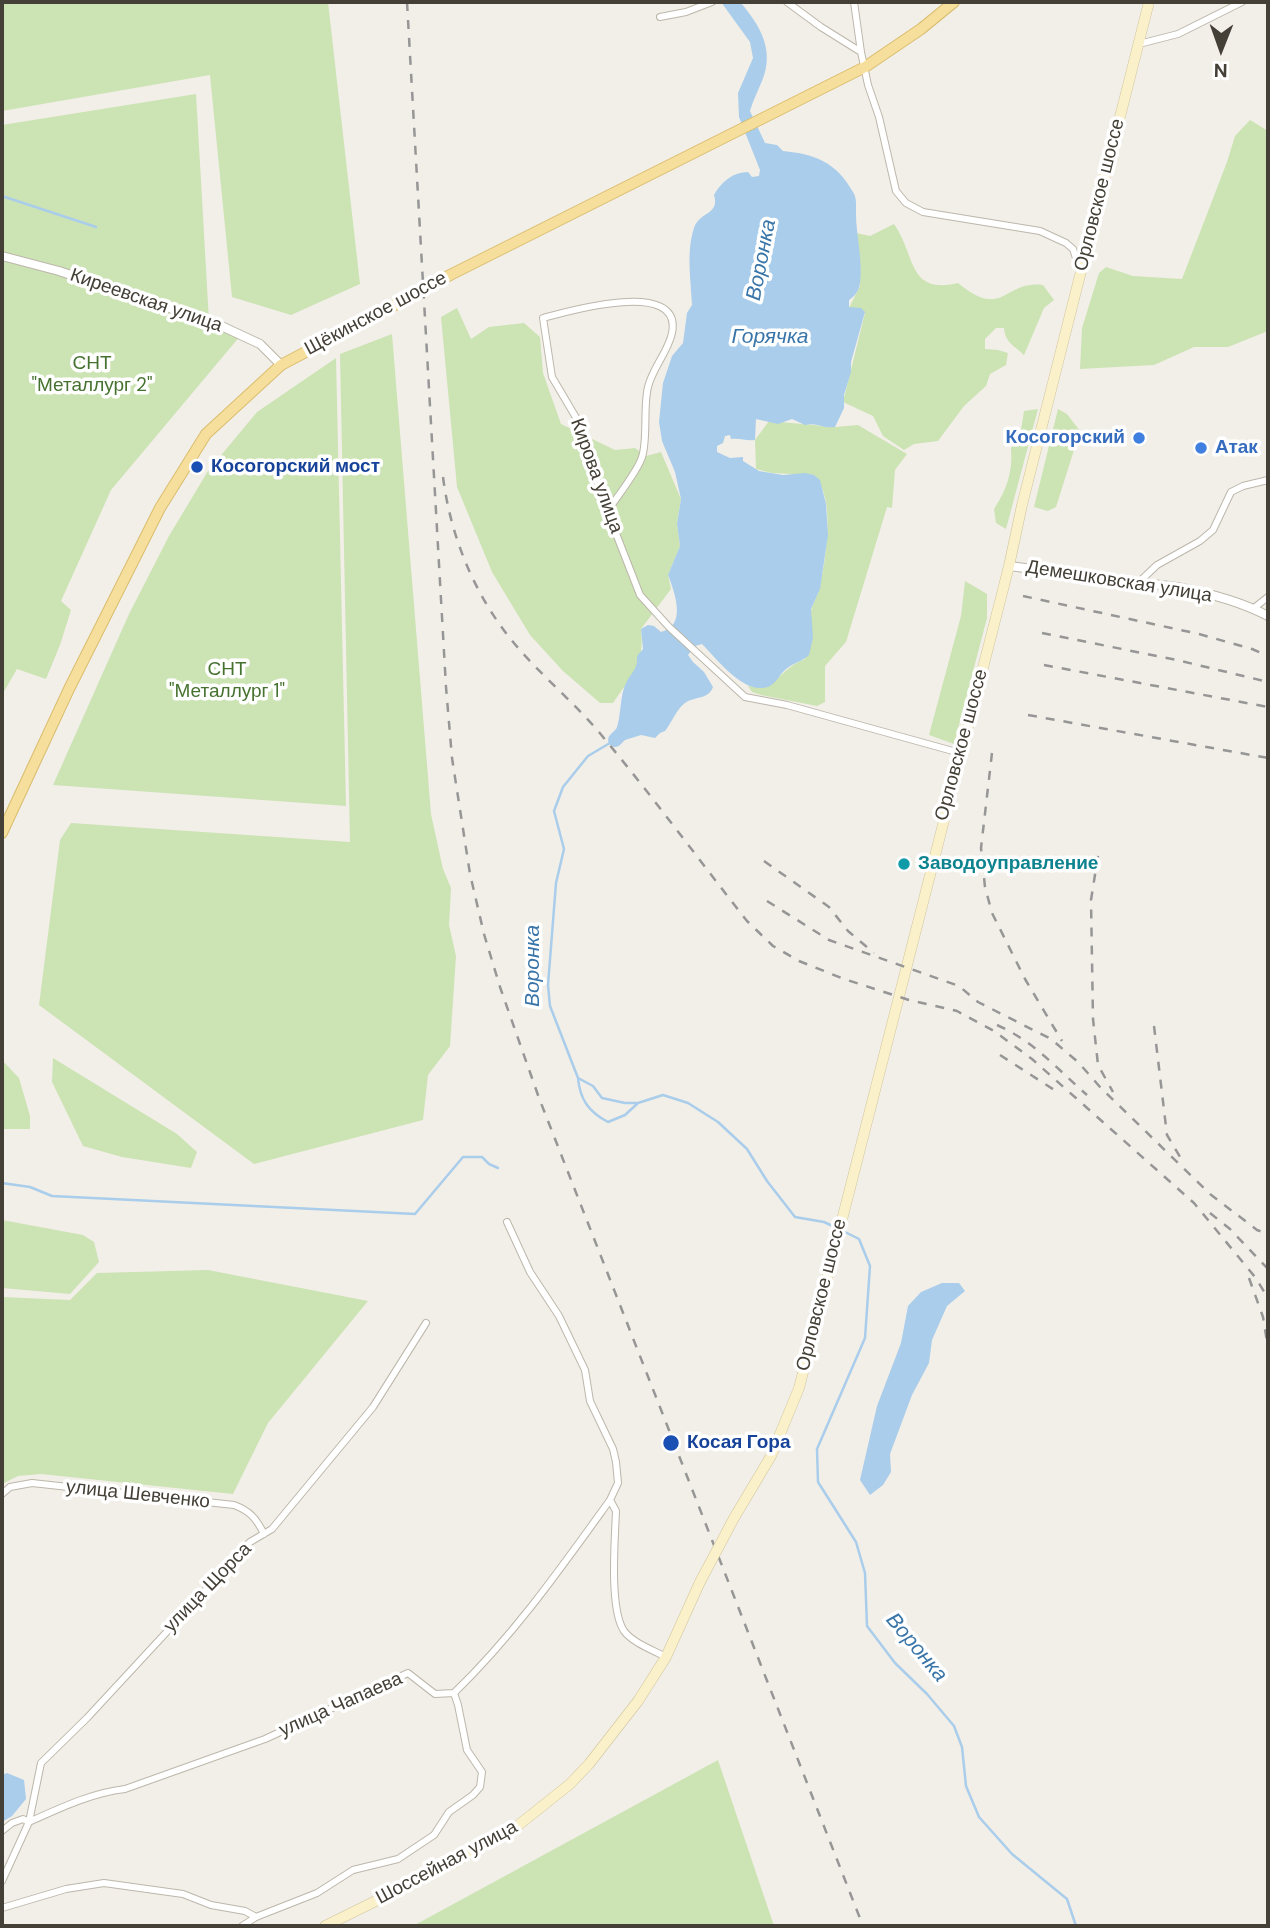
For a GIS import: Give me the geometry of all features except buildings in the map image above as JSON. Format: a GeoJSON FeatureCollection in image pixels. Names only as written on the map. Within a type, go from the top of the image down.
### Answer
{"type":"FeatureCollection","features":[{"type":"Feature","properties":{"kind":"main road","name":"Щёкинское шоссе"},"geometry":{"type":"LineString","coordinates":[[2,833],[95,637],[160,508],[183,469],[206,435],[281,365],[450,275],[865,67],[911,37],[954,2]]}},
{"type":"Feature","properties":{"kind":"main road","name":"Орловское шоссе"},"geometry":{"type":"LineString","coordinates":[[700,1582],[771,1457],[799,1388],[1009,566],[1080,270],[1149,2]]}},
{"type":"Feature","properties":{"kind":"main road","name":"Шоссейная улица"},"geometry":{"type":"LineString","coordinates":[[326,1926],[457,1861],[516,1827],[544,1806],[589,1764],[638,1701],[666,1657],[700,1582]]}},
{"type":"Feature","properties":{"kind":"street"},"geometry":{"type":"LineString","coordinates":[[660,17],[685,12],[712,2]]}},
{"type":"Feature","properties":{"kind":"street"},"geometry":{"type":"LineString","coordinates":[[787,2],[861,52]]}},
{"type":"Feature","properties":{"kind":"street"},"geometry":{"type":"LineString","coordinates":[[854,2],[868,85],[880,117],[896,191],[906,203],[923,212],[1040,231],[1073,249],[1080,270]]}},
{"type":"Feature","properties":{"kind":"street"},"geometry":{"type":"LineString","coordinates":[[1139,44],[1178,34],[1242,2]]}},
{"type":"Feature","properties":{"kind":"street","name":"Киреевская улица"},"geometry":{"type":"LineString","coordinates":[[2,256],[59,271],[217,324],[252,339],[281,365]]}},
{"type":"Feature","properties":{"kind":"street","name":"Кирова улица"},"geometry":{"type":"LineString","coordinates":[[607,512],[642,457],[647,390],[672,332],[672,319],[667,310],[626,300],[543,317],[552,377],[581,426],[607,512],[640,595],[669,627],[745,697],[787,705],[960,753]]}},
{"type":"Feature","properties":{"kind":"street"},"geometry":{"type":"LineString","coordinates":[[1138,583],[1157,565],[1200,541],[1213,530],[1231,492],[1243,485],[1268,480]]}},
{"type":"Feature","properties":{"kind":"street","name":"Демешковская улица"},"geometry":{"type":"LineString","coordinates":[[1009,566],[1203,592],[1254,608],[1268,616]]}},
{"type":"Feature","properties":{"kind":"street"},"geometry":{"type":"LineString","coordinates":[[1254,608],[1268,597]]}},
{"type":"Feature","properties":{"kind":"street"},"geometry":{"type":"LineString","coordinates":[[242,1926],[256,1917],[317,1893],[353,1870],[398,1859],[434,1835],[449,1812],[473,1796],[480,1787],[482,1772],[467,1750],[454,1693],[490,1658],[538,1601],[610,1500],[618,1483],[613,1449],[596,1418],[585,1370],[559,1317],[530,1272],[507,1222]]}},
{"type":"Feature","properties":{"kind":"street","name":"улица Щорса"},"geometry":{"type":"LineString","coordinates":[[2,1881],[29,1822],[40,1763],[87,1718],[250,1542],[272,1529],[373,1407],[426,1323]]}},
{"type":"Feature","properties":{"kind":"street","name":"улица Шевченко"},"geometry":{"type":"LineString","coordinates":[[2,1494],[10,1488],[32,1483],[234,1505],[247,1510],[256,1518],[264,1534]]}},
{"type":"Feature","properties":{"kind":"street"},"geometry":{"type":"LineString","coordinates":[[610,1500],[616,1511],[616,1607],[624,1630],[634,1639],[666,1657]]}},
{"type":"Feature","properties":{"kind":"street","name":"улица Чапаева"},"geometry":{"type":"LineString","coordinates":[[29,1822],[107,1791],[125,1789],[265,1739],[408,1674],[435,1694],[454,1693]]}},
{"type":"Feature","properties":{"kind":"street"},"geometry":{"type":"LineString","coordinates":[[2,1831],[23,1819],[29,1822]]}},
{"type":"Feature","properties":{"kind":"street"},"geometry":{"type":"LineString","coordinates":[[2,1908],[66,1889],[104,1883],[183,1894],[211,1905],[245,1911],[256,1917]]}},
{"type":"Feature","properties":{"kind":"green space"},"geometry":{"type":"Polygon","coordinates":[[[2,2],[328,2],[360,284],[291,315],[232,297],[210,75],[2,111],[2,2]]]}},
{"type":"Feature","properties":{"kind":"green space","name":"СНТ \"Металлург 2\""},"geometry":{"type":"Polygon","coordinates":[[[196,94],[209,321],[241,335],[111,490],[61,601],[71,610],[46,679],[17,669],[2,695],[2,125],[196,94]]]}},
{"type":"Feature","properties":{"kind":"green space"},"geometry":{"type":"Polygon","coordinates":[[[1250,120],[1268,131],[1268,331],[1228,347],[1194,347],[1154,365],[1080,369],[1082,328],[1099,273],[1106,267],[1133,276],[1182,279],[1235,136],[1250,120]]]}},
{"type":"Feature","properties":{"kind":"green space"},"geometry":{"type":"Polygon","coordinates":[[[894,224],[915,270],[921,278],[930,283],[958,283],[985,299],[995,299],[1030,285],[1043,285],[1054,300],[1044,308],[1024,355],[1008,341],[1004,328],[996,328],[985,339],[985,349],[1008,353],[1006,365],[990,374],[986,386],[964,406],[938,441],[914,444],[904,450],[883,436],[873,416],[843,402],[865,313],[849,308],[860,286],[856,233],[870,236],[894,224]]]}},
{"type":"Feature","properties":{"kind":"green space"},"geometry":{"type":"Polygon","coordinates":[[[457,308],[471,339],[489,327],[524,323],[540,337],[543,373],[561,424],[615,450],[635,448],[646,456],[661,452],[681,499],[677,524],[680,546],[668,575],[671,589],[641,629],[641,651],[636,669],[613,703],[600,703],[563,671],[530,635],[492,572],[457,487],[441,317],[457,308]]]}},
{"type":"Feature","properties":{"kind":"green space"},"geometry":{"type":"Polygon","coordinates":[[[392,334],[431,814],[443,869],[451,888],[449,925],[456,956],[450,1046],[428,1075],[423,1120],[254,1164],[39,1005],[60,840],[71,823],[350,842],[340,354],[392,334]]]}},
{"type":"Feature","properties":{"kind":"green space","name":"СНТ \"Металлург 1\""},"geometry":{"type":"Polygon","coordinates":[[[336,358],[346,806],[53,785],[129,614],[169,536],[208,471],[257,412],[336,358]]]}},
{"type":"Feature","properties":{"kind":"green space"},"geometry":{"type":"Polygon","coordinates":[[[1038,409],[1006,529],[996,523],[994,509],[1008,480],[1011,448],[1020,437],[1024,411],[1038,409]]]}},
{"type":"Feature","properties":{"kind":"green space"},"geometry":{"type":"Polygon","coordinates":[[[1058,409],[1067,414],[1080,431],[1056,507],[1048,511],[1034,507],[1058,409]]]}},
{"type":"Feature","properties":{"kind":"green space"},"geometry":{"type":"Polygon","coordinates":[[[769,421],[835,427],[858,425],[907,454],[895,470],[892,508],[887,507],[846,642],[825,666],[825,702],[817,706],[761,695],[752,692],[748,686],[757,687],[772,682],[805,659],[811,611],[819,589],[827,544],[825,498],[814,475],[772,473],[756,469],[755,440],[769,421]]]}},
{"type":"Feature","properties":{"kind":"green space"},"geometry":{"type":"Polygon","coordinates":[[[965,581],[987,594],[987,618],[954,744],[929,735],[961,616],[965,581]]]}},
{"type":"Feature","properties":{"kind":"green space"},"geometry":{"type":"Polygon","coordinates":[[[53,1058],[177,1134],[197,1152],[191,1168],[122,1157],[83,1146],[52,1082],[53,1058]]]}},
{"type":"Feature","properties":{"kind":"green space"},"geometry":{"type":"Polygon","coordinates":[[[2,1060],[19,1078],[30,1116],[30,1129],[2,1129],[2,1060]]]}},
{"type":"Feature","properties":{"kind":"green space"},"geometry":{"type":"Polygon","coordinates":[[[2,1220],[83,1235],[94,1242],[99,1262],[70,1294],[2,1288],[2,1220]]]}},
{"type":"Feature","properties":{"kind":"green space"},"geometry":{"type":"Polygon","coordinates":[[[208,1270],[368,1301],[268,1423],[233,1494],[41,1474],[18,1476],[2,1484],[2,1297],[70,1300],[97,1273],[208,1270]]]}},
{"type":"Feature","properties":{"kind":"green space"},"geometry":{"type":"Polygon","coordinates":[[[718,1760],[774,1926],[413,1926],[718,1760]]]}},
{"type":"Feature","properties":{"kind":"water","name":"Горячка"},"geometry":{"type":"Polygon","coordinates":[[[721,2],[740,2],[754,20],[763,38],[766,70],[750,111],[765,143],[777,145],[783,151],[805,154],[824,161],[839,173],[854,194],[861,274],[859,288],[849,300],[849,307],[861,308],[865,312],[851,362],[844,408],[835,427],[805,425],[792,419],[778,424],[756,419],[755,440],[731,439],[730,435],[725,436],[723,443],[717,446],[717,452],[730,458],[743,457],[743,461],[759,471],[783,475],[805,473],[820,480],[826,504],[828,535],[820,589],[811,609],[813,638],[809,655],[788,668],[770,686],[761,688],[742,682],[702,644],[695,646],[688,655],[704,672],[713,687],[711,691],[685,703],[665,731],[655,738],[641,735],[625,740],[616,730],[624,687],[636,667],[637,656],[643,649],[641,629],[648,625],[661,632],[669,629],[676,616],[676,599],[668,575],[680,546],[677,524],[681,499],[675,472],[662,441],[659,422],[663,383],[672,356],[683,343],[687,313],[692,305],[690,247],[694,228],[701,218],[712,210],[714,195],[724,182],[743,172],[748,172],[752,177],[759,176],[760,170],[739,117],[738,93],[753,58],[750,42],[721,2]]]}},
{"type":"Feature","properties":{"kind":"water"},"geometry":{"type":"Polygon","coordinates":[[[942,1283],[959,1283],[965,1291],[947,1306],[932,1340],[929,1363],[912,1395],[890,1454],[891,1472],[883,1485],[870,1495],[860,1480],[877,1406],[901,1343],[908,1306],[921,1292],[942,1283]]]}},
{"type":"Feature","properties":{"kind":"water"},"geometry":{"type":"Polygon","coordinates":[[[7,1773],[24,1780],[26,1799],[12,1816],[2,1822],[2,1775],[7,1773]]]}},
{"type":"Feature","properties":{"kind":"waterway"},"geometry":{"type":"LineString","coordinates":[[2,196],[96,227]]}},
{"type":"Feature","properties":{"kind":"waterway","name":"Воронка"},"geometry":{"type":"LineString","coordinates":[[615,740],[632,723]]}},
{"type":"Feature","properties":{"kind":"waterway","name":"Воронка"},"geometry":{"type":"LineString","coordinates":[[615,740],[588,756],[563,787],[554,811],[564,849],[556,883],[548,985],[550,1006],[578,1078],[593,1086],[602,1098],[638,1103],[663,1095],[688,1103],[718,1122],[747,1149],[767,1181],[795,1217],[824,1222],[837,1228]]}},
{"type":"Feature","properties":{"kind":"waterway"},"geometry":{"type":"LineString","coordinates":[[578,1078],[587,1104],[608,1122],[625,1115],[637,1104]]}},
{"type":"Feature","properties":{"kind":"waterway"},"geometry":{"type":"LineString","coordinates":[[2,1183],[30,1187],[52,1196],[415,1214],[463,1157],[482,1157],[498,1168]]}},
{"type":"Feature","properties":{"kind":"waterway","name":"Воронка"},"geometry":{"type":"LineString","coordinates":[[843,1231],[859,1239],[870,1266],[865,1338],[817,1449],[818,1482],[856,1542],[865,1573],[867,1626],[895,1663],[927,1694],[954,1726],[962,1747],[966,1786],[979,1817],[1012,1854],[1067,1899],[1076,1926]]}},
{"type":"Feature","properties":{"kind":"railway"},"geometry":{"type":"LineString","coordinates":[[407,2],[446,687],[452,758],[470,874],[484,934],[539,1098],[863,1926]]}},
{"type":"Feature","properties":{"kind":"railway"},"geometry":{"type":"LineString","coordinates":[[443,477],[452,524],[468,569],[504,630],[603,737],[747,921],[773,946],[799,961],[909,1000],[957,1011],[994,1031],[1032,1059],[1194,1203],[1255,1277],[1268,1298]]}},
{"type":"Feature","properties":{"kind":"railway"},"geometry":{"type":"LineString","coordinates":[[1023,596],[1199,634],[1268,656]]}},
{"type":"Feature","properties":{"kind":"railway"},"geometry":{"type":"LineString","coordinates":[[1042,633],[1177,660],[1268,682]]}},
{"type":"Feature","properties":{"kind":"railway"},"geometry":{"type":"LineString","coordinates":[[1044,665],[1268,707]]}},
{"type":"Feature","properties":{"kind":"railway"},"geometry":{"type":"LineString","coordinates":[[1028,715],[1268,758]]}},
{"type":"Feature","properties":{"kind":"railway"},"geometry":{"type":"LineString","coordinates":[[992,753],[981,848],[985,887],[992,913],[1025,979],[1062,1041]]}},
{"type":"Feature","properties":{"kind":"railway"},"geometry":{"type":"LineString","coordinates":[[1098,856],[1091,900],[1093,1019],[1098,1065],[1113,1092]]}},
{"type":"Feature","properties":{"kind":"railway"},"geometry":{"type":"LineString","coordinates":[[764,861],[829,907],[848,931],[874,953]]}},
{"type":"Feature","properties":{"kind":"railway"},"geometry":{"type":"LineString","coordinates":[[767,901],[829,940],[959,986],[978,1002],[1051,1039],[1078,1062],[1100,1087],[1210,1194],[1257,1230],[1268,1234]]}},
{"type":"Feature","properties":{"kind":"railway"},"geometry":{"type":"LineString","coordinates":[[997,1025],[1023,1039],[1087,1095]]}},
{"type":"Feature","properties":{"kind":"railway"},"geometry":{"type":"LineString","coordinates":[[1154,1026],[1167,1135],[1180,1157]]}},
{"type":"Feature","properties":{"kind":"railway"},"geometry":{"type":"LineString","coordinates":[[1000,1055],[1059,1093]]}},
{"type":"Feature","properties":{"kind":"railway"},"geometry":{"type":"LineString","coordinates":[[1210,1213],[1230,1229],[1268,1269]]}},
{"type":"Feature","properties":{"kind":"railway"},"geometry":{"type":"LineString","coordinates":[[1249,1278],[1263,1317],[1268,1348]]}},
{"type":"Feature","properties":{"kind":"place","name":"Косогорский"},"geometry":{"type":"Point","coordinates":[1139,438]}},
{"type":"Feature","properties":{"kind":"place","name":"Атак"},"geometry":{"type":"Point","coordinates":[1201,448]}},
{"type":"Feature","properties":{"kind":"place","name":"Косогорский мост"},"geometry":{"type":"Point","coordinates":[197,467]}},
{"type":"Feature","properties":{"kind":"place","name":"Заводоуправление"},"geometry":{"type":"Point","coordinates":[904,864]}},
{"type":"Feature","properties":{"kind":"place","name":"Косая Гора"},"geometry":{"type":"Point","coordinates":[671,1443]}}]}
